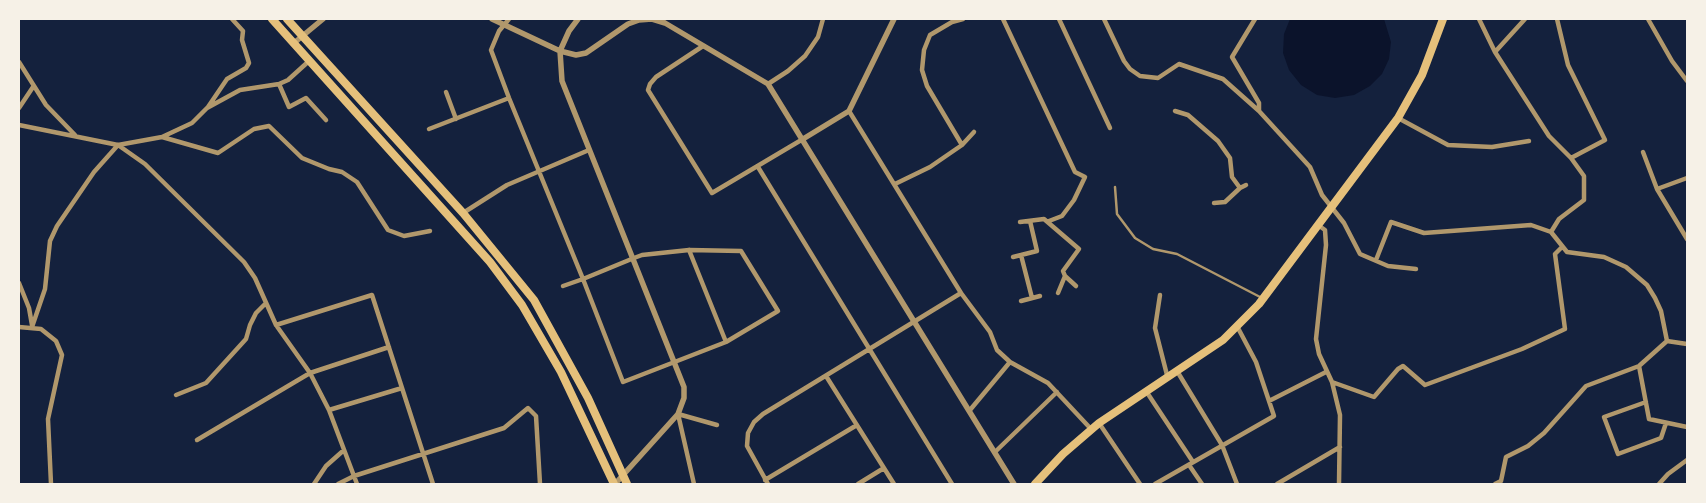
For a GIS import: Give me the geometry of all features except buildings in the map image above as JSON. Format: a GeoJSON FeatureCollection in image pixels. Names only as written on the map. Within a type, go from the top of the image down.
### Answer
{"type":"FeatureCollection","features":[{"type":"Feature","properties":{"kind":"main road"},"geometry":{"type":"LineString","coordinates":[[272,19],[490,262],[522,305],[561,372],[615,484]]}},
{"type":"Feature","properties":{"kind":"main road"},"geometry":{"type":"LineString","coordinates":[[287,19],[464,214],[509,268],[544,316],[588,398],[628,484]]}},
{"type":"Feature","properties":{"kind":"main road"},"geometry":{"type":"LineString","coordinates":[[1035,484],[1063,454],[1091,429],[1238,328],[1264,298],[1398,118],[1422,75],[1443,19]]}},
{"type":"Feature","properties":{"kind":"street"},"geometry":{"type":"LineString","coordinates":[[19,125],[118,145],[162,136],[192,123],[207,108],[227,79],[246,68],[249,63],[242,40],[243,31],[232,19]]}},
{"type":"Feature","properties":{"kind":"street"},"geometry":{"type":"LineString","coordinates":[[294,44],[321,19]]}},
{"type":"Feature","properties":{"kind":"street"},"geometry":{"type":"LineString","coordinates":[[492,19],[560,51],[576,55],[586,53],[628,24],[639,20],[652,19],[665,24],[768,84],[1014,484]]}},
{"type":"Feature","properties":{"kind":"street"},"geometry":{"type":"LineString","coordinates":[[509,19],[499,31],[491,50],[509,98],[583,279],[623,382],[726,342],[778,311],[742,251],[689,250],[634,258],[583,279],[563,286]]}},
{"type":"Feature","properties":{"kind":"street"},"geometry":{"type":"LineString","coordinates":[[578,19],[568,31],[560,51],[562,82],[684,387],[684,398],[678,414],[615,484]]}},
{"type":"Feature","properties":{"kind":"street"},"geometry":{"type":"LineString","coordinates":[[768,84],[788,71],[805,56],[818,37],[823,19]]}},
{"type":"Feature","properties":{"kind":"street"},"geometry":{"type":"LineString","coordinates":[[703,46],[656,77],[648,90],[712,193],[849,111],[894,19]]}},
{"type":"Feature","properties":{"kind":"street"},"geometry":{"type":"LineString","coordinates":[[962,145],[927,86],[922,70],[924,50],[930,35],[952,22],[963,19]]}},
{"type":"Feature","properties":{"kind":"street"},"geometry":{"type":"LineString","coordinates":[[1003,19],[1075,172],[1085,177],[1074,200],[1062,216],[1049,222]]}},
{"type":"Feature","properties":{"kind":"street"},"geometry":{"type":"LineString","coordinates":[[1059,19],[1110,128]]}},
{"type":"Feature","properties":{"kind":"street"},"geometry":{"type":"LineString","coordinates":[[1104,19],[1124,61],[1130,69],[1140,76],[1158,78],[1179,64],[1223,79],[1259,111],[1310,166],[1322,195],[1344,223],[1360,254],[1388,266],[1416,269]]}},
{"type":"Feature","properties":{"kind":"street"},"geometry":{"type":"LineString","coordinates":[[1255,19],[1232,57],[1259,103],[1259,111]]}},
{"type":"Feature","properties":{"kind":"street"},"geometry":{"type":"LineString","coordinates":[[1478,19],[1495,52],[1549,136],[1571,158],[1584,176],[1584,200],[1559,219],[1551,232]]}},
{"type":"Feature","properties":{"kind":"street"},"geometry":{"type":"LineString","coordinates":[[1495,52],[1525,19]]}},
{"type":"Feature","properties":{"kind":"street"},"geometry":{"type":"LineString","coordinates":[[1557,19],[1568,65],[1605,140],[1571,158]]}},
{"type":"Feature","properties":{"kind":"street"},"geometry":{"type":"LineString","coordinates":[[1648,19],[1672,61],[1687,81]]}},
{"type":"Feature","properties":{"kind":"street"},"geometry":{"type":"LineString","coordinates":[[207,108],[240,90],[279,84],[288,80],[309,61]]}},
{"type":"Feature","properties":{"kind":"street"},"geometry":{"type":"LineString","coordinates":[[19,62],[46,105],[75,135]]}},
{"type":"Feature","properties":{"kind":"street"},"geometry":{"type":"LineString","coordinates":[[279,84],[289,107],[306,98],[326,120]]}},
{"type":"Feature","properties":{"kind":"street"},"geometry":{"type":"LineString","coordinates":[[19,108],[33,87]]}},
{"type":"Feature","properties":{"kind":"street"},"geometry":{"type":"LineString","coordinates":[[446,92],[456,119]]}},
{"type":"Feature","properties":{"kind":"street"},"geometry":{"type":"LineString","coordinates":[[429,130],[509,98]]}},
{"type":"Feature","properties":{"kind":"street"},"geometry":{"type":"LineString","coordinates":[[849,111],[961,293],[990,332],[997,350],[1010,362],[1048,383],[1091,429]]}},
{"type":"Feature","properties":{"kind":"street"},"geometry":{"type":"LineString","coordinates":[[1175,111],[1188,115],[1218,140],[1230,158],[1232,177],[1240,188]]}},
{"type":"Feature","properties":{"kind":"street"},"geometry":{"type":"LineString","coordinates":[[1398,118],[1448,145],[1492,147],[1529,141]]}},
{"type":"Feature","properties":{"kind":"street"},"geometry":{"type":"LineString","coordinates":[[162,136],[218,153],[254,129],[269,126],[302,158],[329,170],[342,172],[357,182],[388,230],[404,236],[430,230]]}},
{"type":"Feature","properties":{"kind":"street"},"geometry":{"type":"LineString","coordinates":[[895,184],[930,168],[962,145],[974,132]]}},
{"type":"Feature","properties":{"kind":"street"},"geometry":{"type":"LineString","coordinates":[[118,145],[158,177],[244,262],[255,278],[276,325],[310,373],[329,410],[357,484]]}},
{"type":"Feature","properties":{"kind":"street"},"geometry":{"type":"LineString","coordinates":[[32,327],[45,289],[50,241],[57,226],[94,172],[118,145]]}},
{"type":"Feature","properties":{"kind":"street"},"geometry":{"type":"LineString","coordinates":[[464,214],[507,185],[590,150]]}},
{"type":"Feature","properties":{"kind":"street"},"geometry":{"type":"LineString","coordinates":[[1642,152],[1657,189],[1687,239]]}},
{"type":"Feature","properties":{"kind":"street"},"geometry":{"type":"LineString","coordinates":[[758,167],[952,484]]}},
{"type":"Feature","properties":{"kind":"street"},"geometry":{"type":"LineString","coordinates":[[1657,189],[1687,178]]}},
{"type":"Feature","properties":{"kind":"street"},"geometry":{"type":"LineString","coordinates":[[1214,202],[1225,202],[1246,185]]}},
{"type":"Feature","properties":{"kind":"street"},"geometry":{"type":"LineString","coordinates":[[1020,222],[1044,219],[1079,249],[1063,271],[1065,276],[1076,286]]}},
{"type":"Feature","properties":{"kind":"street"},"geometry":{"type":"LineString","coordinates":[[1013,257],[1037,251],[1030,221]]}},
{"type":"Feature","properties":{"kind":"street"},"geometry":{"type":"LineString","coordinates":[[1376,260],[1391,222],[1424,234],[1531,225],[1551,232],[1561,248],[1567,252],[1604,257],[1635,272],[1655,298],[1661,311],[1667,341]]}},
{"type":"Feature","properties":{"kind":"street"},"geometry":{"type":"LineString","coordinates":[[1318,225],[1325,230],[1326,245],[1316,339],[1326,372],[1332,382],[1340,415],[1339,484]]}},
{"type":"Feature","properties":{"kind":"street"},"geometry":{"type":"LineString","coordinates":[[1332,382],[1374,397],[1398,369],[1403,366],[1425,385],[1522,349],[1565,329],[1555,254],[1561,248]]}},
{"type":"Feature","properties":{"kind":"street"},"geometry":{"type":"LineString","coordinates":[[689,250],[726,342]]}},
{"type":"Feature","properties":{"kind":"street"},"geometry":{"type":"LineString","coordinates":[[1021,255],[1032,298]]}},
{"type":"Feature","properties":{"kind":"street"},"geometry":{"type":"LineString","coordinates":[[1058,293],[1065,276]]}},
{"type":"Feature","properties":{"kind":"street"},"geometry":{"type":"LineString","coordinates":[[19,283],[29,308],[32,327]]}},
{"type":"Feature","properties":{"kind":"street"},"geometry":{"type":"LineString","coordinates":[[857,425],[767,482],[747,446],[751,426],[763,414],[961,293]]}},
{"type":"Feature","properties":{"kind":"street"},"geometry":{"type":"LineString","coordinates":[[276,325],[372,295],[433,484]]}},
{"type":"Feature","properties":{"kind":"street"},"geometry":{"type":"LineString","coordinates":[[1160,295],[1155,328],[1167,375]]}},
{"type":"Feature","properties":{"kind":"street"},"geometry":{"type":"LineString","coordinates":[[1021,301],[1040,296]]}},
{"type":"Feature","properties":{"kind":"street"},"geometry":{"type":"LineString","coordinates":[[176,395],[206,383],[246,339],[256,313],[266,303]]}},
{"type":"Feature","properties":{"kind":"street"},"geometry":{"type":"LineString","coordinates":[[19,327],[41,329],[51,336],[62,355],[48,419],[51,484]]}},
{"type":"Feature","properties":{"kind":"street"},"geometry":{"type":"LineString","coordinates":[[1155,484],[1274,416],[1256,362],[1238,328]]}},
{"type":"Feature","properties":{"kind":"street"},"geometry":{"type":"LineString","coordinates":[[1667,341],[1687,344]]}},
{"type":"Feature","properties":{"kind":"street"},"geometry":{"type":"LineString","coordinates":[[1495,484],[1501,481],[1506,457],[1528,446],[1544,432],[1586,386],[1639,366],[1667,341]]}},
{"type":"Feature","properties":{"kind":"street"},"geometry":{"type":"LineString","coordinates":[[197,440],[310,373],[389,347]]}},
{"type":"Feature","properties":{"kind":"street"},"geometry":{"type":"LineString","coordinates":[[970,410],[1010,362]]}},
{"type":"Feature","properties":{"kind":"street"},"geometry":{"type":"LineString","coordinates":[[1639,366],[1649,419],[1687,427]]}},
{"type":"Feature","properties":{"kind":"street"},"geometry":{"type":"LineString","coordinates":[[1176,370],[1222,445],[1237,484]]}},
{"type":"Feature","properties":{"kind":"street"},"geometry":{"type":"LineString","coordinates":[[1269,401],[1326,372]]}},
{"type":"Feature","properties":{"kind":"street"},"geometry":{"type":"LineString","coordinates":[[826,376],[894,484]]}},
{"type":"Feature","properties":{"kind":"street"},"geometry":{"type":"LineString","coordinates":[[329,410],[402,388]]}},
{"type":"Feature","properties":{"kind":"street"},"geometry":{"type":"LineString","coordinates":[[1146,390],[1202,484]]}},
{"type":"Feature","properties":{"kind":"street"},"geometry":{"type":"LineString","coordinates":[[995,452],[1056,392]]}},
{"type":"Feature","properties":{"kind":"street"},"geometry":{"type":"LineString","coordinates":[[1646,402],[1604,417],[1618,454],[1661,438],[1666,423]]}},
{"type":"Feature","properties":{"kind":"street"},"geometry":{"type":"LineString","coordinates":[[338,484],[354,476],[504,428],[528,408],[536,416],[540,484]]}},
{"type":"Feature","properties":{"kind":"street"},"geometry":{"type":"LineString","coordinates":[[678,414],[717,425]]}},
{"type":"Feature","properties":{"kind":"street"},"geometry":{"type":"LineString","coordinates":[[678,414],[694,484]]}},
{"type":"Feature","properties":{"kind":"street"},"geometry":{"type":"LineString","coordinates":[[1099,423],[1140,484]]}},
{"type":"Feature","properties":{"kind":"street"},"geometry":{"type":"LineString","coordinates":[[1277,484],[1340,447]]}},
{"type":"Feature","properties":{"kind":"street"},"geometry":{"type":"LineString","coordinates":[[314,484],[326,466],[344,450]]}},
{"type":"Feature","properties":{"kind":"street"},"geometry":{"type":"LineString","coordinates":[[1659,484],[1668,474],[1687,460]]}},
{"type":"Feature","properties":{"kind":"street"},"geometry":{"type":"LineString","coordinates":[[858,484],[884,468]]}},
{"type":"Feature","properties":{"kind":"lane"},"geometry":{"type":"LineString","coordinates":[[1115,187],[1117,214],[1135,238],[1153,249],[1178,254],[1264,298]]}},
{"type":"Feature","properties":{"kind":"water"},"geometry":{"type":"Polygon","coordinates":[[[1290,19],[1384,19],[1391,42],[1389,59],[1382,74],[1370,86],[1354,95],[1335,98],[1317,95],[1301,85],[1289,70],[1283,53],[1284,34],[1290,19]]]}}]}
